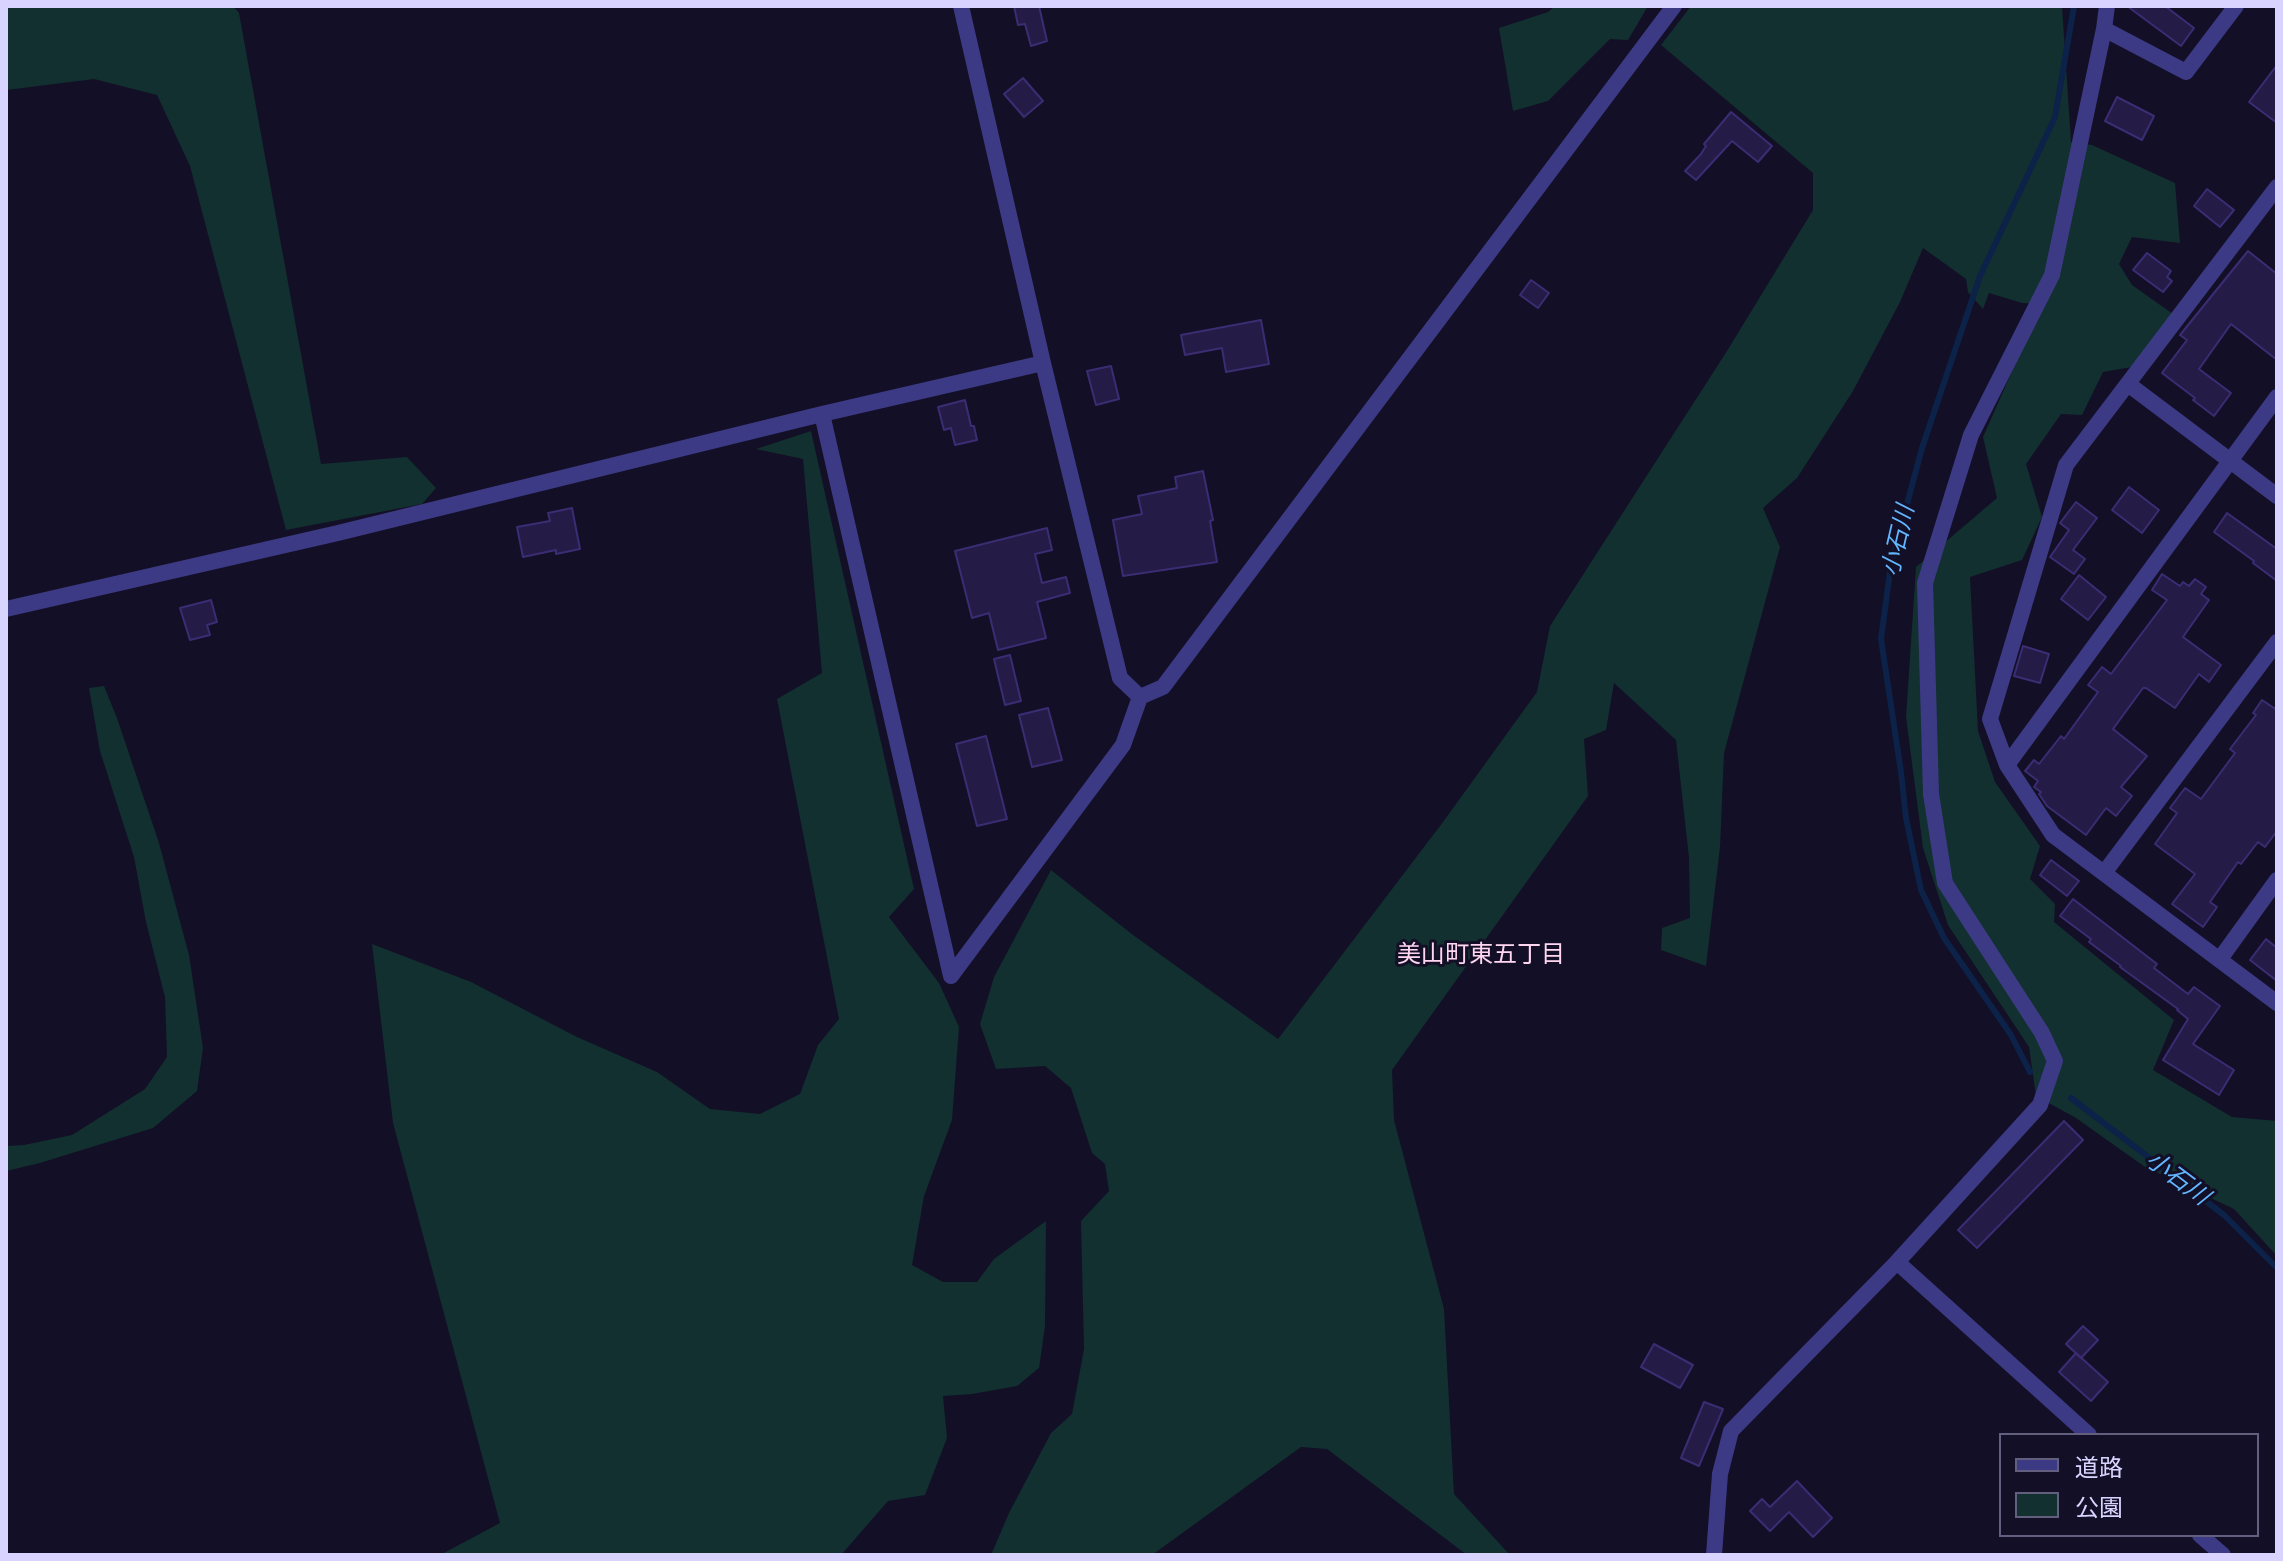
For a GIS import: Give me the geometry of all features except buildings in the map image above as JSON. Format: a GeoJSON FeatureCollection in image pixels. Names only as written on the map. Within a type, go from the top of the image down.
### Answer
{"type":"FeatureCollection","features":[{"type":"Feature","properties":{"kind":"street"},"geometry":{"type":"LineString","coordinates":[[961,6],[1043,363],[1120,678],[1140,697]]}},
{"type":"Feature","properties":{"kind":"street"},"geometry":{"type":"LineString","coordinates":[[822,414],[951,976],[1123,745],[1140,697],[1163,687],[1674,6]]}},
{"type":"Feature","properties":{"kind":"street"},"geometry":{"type":"LineString","coordinates":[[1714,1555],[1720,1474],[1731,1431],[1897,1262],[2040,1105],[2055,1061],[2042,1033],[1945,883],[1931,794],[1925,583],[1971,435],[2052,275],[2107,6]]}},
{"type":"Feature","properties":{"kind":"street"},"geometry":{"type":"LineString","coordinates":[[2104,29],[2186,72],[2236,6]]}},
{"type":"Feature","properties":{"kind":"street"},"geometry":{"type":"LineString","coordinates":[[2277,187],[2066,465],[1990,719],[2007,765],[2053,835],[2277,1003]]}},
{"type":"Feature","properties":{"kind":"street"},"geometry":{"type":"LineString","coordinates":[[6,609],[338,533],[1043,363]]}},
{"type":"Feature","properties":{"kind":"street"},"geometry":{"type":"LineString","coordinates":[[2128,384],[2277,496]]}},
{"type":"Feature","properties":{"kind":"street"},"geometry":{"type":"LineString","coordinates":[[2007,765],[2277,397]]}},
{"type":"Feature","properties":{"kind":"street"},"geometry":{"type":"LineString","coordinates":[[2104,873],[2277,642]]}},
{"type":"Feature","properties":{"kind":"street"},"geometry":{"type":"LineString","coordinates":[[2220,959],[2277,880]]}},
{"type":"Feature","properties":{"kind":"street"},"geometry":{"type":"LineString","coordinates":[[1897,1262],[2087,1433]]}},
{"type":"Feature","properties":{"kind":"street"},"geometry":{"type":"LineString","coordinates":[[2202,1537],[2223,1555]]}},
{"type":"Feature","properties":{"kind":"green space"},"geometry":{"type":"Polygon","coordinates":[[[6,6],[233,6],[239,13],[321,464],[407,457],[436,488],[422,504],[286,530],[190,166],[157,95],[94,79],[6,90],[6,6]]]}},
{"type":"Feature","properties":{"kind":"green space"},"geometry":{"type":"Polygon","coordinates":[[[1555,6],[1648,6],[1628,40],[1610,39],[1548,101],[1513,111],[1499,28],[1548,12],[1555,6]]]}},
{"type":"Feature","properties":{"kind":"green space"},"geometry":{"type":"Polygon","coordinates":[[[1691,6],[2062,6],[2071,142],[2092,145],[2175,183],[2180,243],[2132,237],[2119,264],[2132,285],[2173,314],[2132,367],[2103,372],[2082,415],[2061,414],[2026,464],[2042,517],[2022,560],[1970,577],[1978,731],[1995,782],[2040,846],[2030,879],[2055,904],[2054,922],[2174,1020],[2153,1070],[2232,1117],[2277,1121],[2277,1256],[2234,1209],[2145,1167],[2076,1118],[2036,1096],[2029,1047],[1948,925],[1923,848],[1906,717],[1916,567],[1997,498],[1983,437],[2045,304],[2022,303],[1989,293],[1983,309],[1968,292],[1966,279],[1923,248],[1900,302],[1853,391],[1797,478],[1763,508],[1780,547],[1724,753],[1720,847],[1706,966],[1661,950],[1662,928],[1690,918],[1689,858],[1676,740],[1614,683],[1606,730],[1584,739],[1588,796],[1392,1070],[1394,1120],[1444,1309],[1454,1494],[1510,1555],[1467,1555],[1327,1449],[1301,1447],[1152,1555],[991,1555],[1051,1433],[1072,1414],[1084,1349],[1081,1221],[1109,1191],[1105,1164],[1092,1153],[1071,1088],[1045,1066],[996,1069],[980,1024],[994,977],[1051,870],[1133,935],[1278,1039],[1443,822],[1537,692],[1550,626],[1727,351],[1813,210],[1813,173],[1661,45],[1691,6]]]}},
{"type":"Feature","properties":{"kind":"green space"},"geometry":{"type":"Polygon","coordinates":[[[811,431],[914,889],[889,917],[939,983],[959,1027],[952,1120],[924,1196],[912,1265],[943,1282],[977,1282],[994,1259],[1046,1221],[1045,1326],[1039,1368],[1017,1386],[943,1396],[947,1438],[925,1495],[888,1501],[841,1555],[440,1555],[500,1523],[393,1123],[372,944],[471,982],[577,1037],[657,1072],[710,1109],[760,1114],[800,1094],[818,1045],[839,1019],[777,699],[822,673],[803,459],[756,449],[811,431]]]}},
{"type":"Feature","properties":{"kind":"green space"},"geometry":{"type":"Polygon","coordinates":[[[104,686],[159,843],[189,955],[203,1048],[197,1091],[153,1128],[6,1171],[6,1146],[72,1135],[145,1089],[167,1057],[165,997],[134,857],[100,751],[89,688],[104,686]]]}},
{"type":"Feature","properties":{"kind":"waterway","name":"小石川"},"geometry":{"type":"LineString","coordinates":[[2030,1072],[2011,1035],[1944,938],[1921,890],[1906,818],[1881,639],[1891,564],[1922,448],[1980,276],[2055,117],[2074,6]]}},
{"type":"Feature","properties":{"kind":"waterway","name":"小石川"},"geometry":{"type":"LineString","coordinates":[[2071,1098],[2224,1215],[2277,1268]]}},
{"type":"Feature","properties":{"kind":"district","name":"美山町東五丁目"},"geometry":{"type":"Point","coordinates":[1481,955]}}]}
